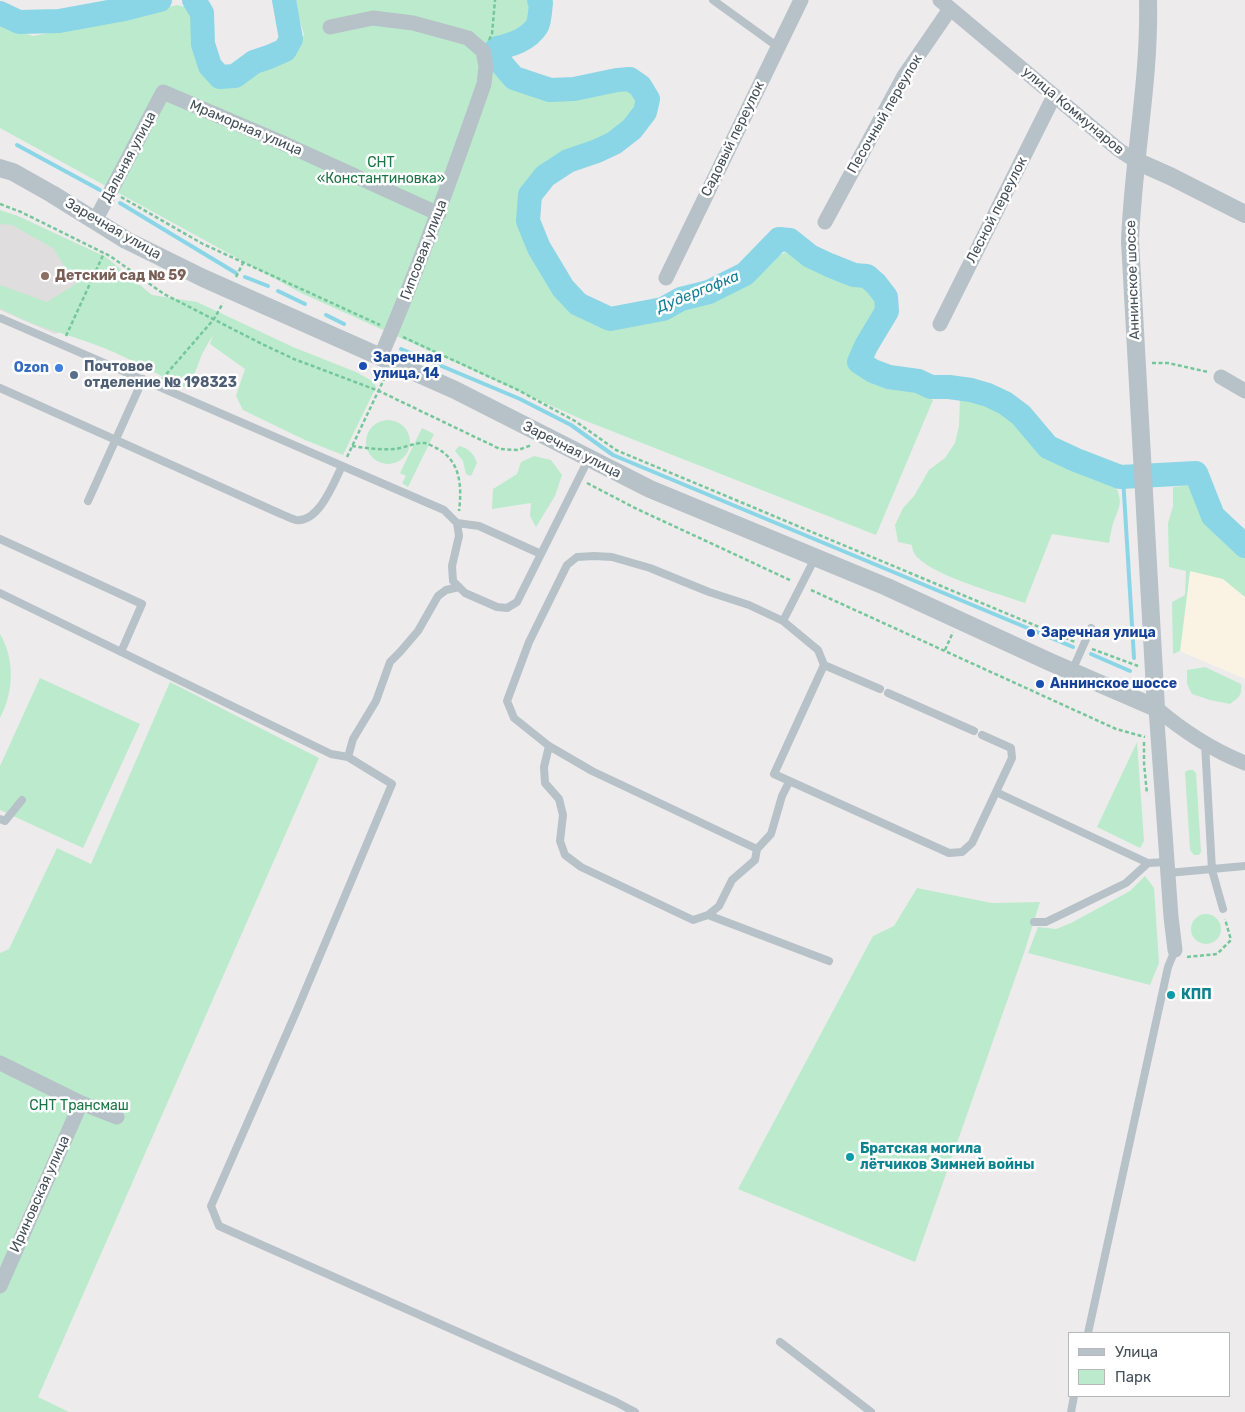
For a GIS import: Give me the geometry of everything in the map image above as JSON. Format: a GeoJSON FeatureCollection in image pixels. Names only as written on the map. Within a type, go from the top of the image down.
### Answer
{"type":"FeatureCollection","features":[{"type":"Feature","properties":{"kind":"street","name":"Садовый переулок"},"geometry":{"type":"LineString","coordinates":[[666,278],[801,0]]}},
{"type":"Feature","properties":{"kind":"street","name":"Аннинское шоссе"},"geometry":{"type":"LineString","coordinates":[[1148,0],[1148,30],[1132,199],[1130,241],[1156,708],[1167,867],[1176,950]]}},
{"type":"Feature","properties":{"kind":"street","name":"улица Коммунаров"},"geometry":{"type":"LineString","coordinates":[[945,4],[1119,150],[1136,161],[1163,172],[1245,214]]}},
{"type":"Feature","properties":{"kind":"street","name":"Песочный переулок"},"geometry":{"type":"LineString","coordinates":[[824,222],[945,4]]}},
{"type":"Feature","properties":{"kind":"street"},"geometry":{"type":"LineString","coordinates":[[330,27],[373,18],[406,22],[468,38],[483,51]]}},
{"type":"Feature","properties":{"kind":"street","name":"Гипсовая улица"},"geometry":{"type":"LineString","coordinates":[[379,366],[438,214],[484,84],[486,66],[483,51]]}},
{"type":"Feature","properties":{"kind":"street","name":"Мраморная улица"},"geometry":{"type":"LineString","coordinates":[[163,92],[285,144],[438,214]]}},
{"type":"Feature","properties":{"kind":"street","name":"Дальняя улица"},"geometry":{"type":"LineString","coordinates":[[96,221],[163,92]]}},
{"type":"Feature","properties":{"kind":"street","name":"Лесной переулок"},"geometry":{"type":"LineString","coordinates":[[940,324],[1054,96]]}},
{"type":"Feature","properties":{"kind":"street","name":"Заречная улица"},"geometry":{"type":"LineString","coordinates":[[0,168],[13,172],[126,240],[379,366],[455,390],[546,436],[585,466],[650,489],[887,587],[1156,708]]}},
{"type":"Feature","properties":{"kind":"street"},"geometry":{"type":"LineString","coordinates":[[1222,377],[1245,391]]}},
{"type":"Feature","properties":{"kind":"street"},"geometry":{"type":"LineString","coordinates":[[1156,708],[1177,726],[1205,744],[1245,763]]}},
{"type":"Feature","properties":{"kind":"street"},"geometry":{"type":"LineString","coordinates":[[0,1064],[81,1103],[117,1117]]}},
{"type":"Feature","properties":{"kind":"street","name":"Ириновская улица"},"geometry":{"type":"LineString","coordinates":[[0,1286],[81,1103]]}},
{"type":"Feature","properties":{"kind":"lane"},"geometry":{"type":"LineString","coordinates":[[713,0],[778,47]]}},
{"type":"Feature","properties":{"kind":"lane"},"geometry":{"type":"LineString","coordinates":[[0,318],[444,510],[457,523],[459,536],[452,566],[453,581],[465,593],[497,607],[508,608],[517,602],[585,466]]}},
{"type":"Feature","properties":{"kind":"lane"},"geometry":{"type":"LineString","coordinates":[[88,501],[143,380]]}},
{"type":"Feature","properties":{"kind":"lane"},"geometry":{"type":"LineString","coordinates":[[0,388],[298,520],[310,516],[321,507],[342,466]]}},
{"type":"Feature","properties":{"kind":"lane"},"geometry":{"type":"LineString","coordinates":[[457,523],[479,526],[541,554]]}},
{"type":"Feature","properties":{"kind":"lane"},"geometry":{"type":"LineString","coordinates":[[0,539],[142,604],[121,652]]}},
{"type":"Feature","properties":{"kind":"lane"},"geometry":{"type":"LineString","coordinates":[[758,849],[592,771],[549,746],[514,718],[507,700],[529,642],[567,565],[577,557],[612,557],[650,568],[709,592],[749,605],[784,621],[818,650],[824,665],[880,689]]}},
{"type":"Feature","properties":{"kind":"lane"},"geometry":{"type":"LineString","coordinates":[[784,621],[815,558]]}},
{"type":"Feature","properties":{"kind":"lane"},"geometry":{"type":"LineString","coordinates":[[348,757],[353,739],[376,700],[390,662],[418,632],[438,596],[446,590],[459,587]]}},
{"type":"Feature","properties":{"kind":"lane"},"geometry":{"type":"LineString","coordinates":[[0,593],[331,754],[348,757],[392,784],[297,1010],[211,1206],[219,1226],[635,1412]]}},
{"type":"Feature","properties":{"kind":"lane"},"geometry":{"type":"LineString","coordinates":[[1072,671],[1091,628]]}},
{"type":"Feature","properties":{"kind":"lane"},"geometry":{"type":"LineString","coordinates":[[824,665],[774,774],[949,853],[962,852],[972,843],[1012,758],[1011,748],[982,735]]}},
{"type":"Feature","properties":{"kind":"lane"},"geometry":{"type":"LineString","coordinates":[[888,693],[974,732]]}},
{"type":"Feature","properties":{"kind":"lane"},"geometry":{"type":"LineString","coordinates":[[1205,744],[1212,870],[1223,909]]}},
{"type":"Feature","properties":{"kind":"lane"},"geometry":{"type":"LineString","coordinates":[[549,746],[544,767],[545,783],[559,799],[562,815],[560,841],[565,855],[582,867],[693,920],[708,915],[719,906],[732,880],[755,860],[758,849],[771,834],[782,796],[789,782]]}},
{"type":"Feature","properties":{"kind":"lane"},"geometry":{"type":"LineString","coordinates":[[996,792],[1148,863],[1167,867],[1212,870],[1245,866]]}},
{"type":"Feature","properties":{"kind":"lane"},"geometry":{"type":"LineString","coordinates":[[0,819],[5,821],[22,800]]}},
{"type":"Feature","properties":{"kind":"lane"},"geometry":{"type":"LineString","coordinates":[[1034,922],[1046,922],[1126,883],[1148,863]]}},
{"type":"Feature","properties":{"kind":"lane"},"geometry":{"type":"LineString","coordinates":[[708,915],[829,961]]}},
{"type":"Feature","properties":{"kind":"lane"},"geometry":{"type":"LineString","coordinates":[[1088,1332],[1168,967],[1176,950]]}},
{"type":"Feature","properties":{"kind":"lane"},"geometry":{"type":"LineString","coordinates":[[780,1342],[871,1412]]}},
{"type":"Feature","properties":{"kind":"lane"},"geometry":{"type":"LineString","coordinates":[[1071,1412],[1074,1397]]}},
{"type":"Feature","properties":{"kind":"path"},"geometry":{"type":"LineString","coordinates":[[483,51],[492,34],[495,0]]}},
{"type":"Feature","properties":{"kind":"path"},"geometry":{"type":"LineString","coordinates":[[111,192],[203,244],[359,314],[518,390],[575,421],[616,450],[768,512],[1083,646],[1142,667]]}},
{"type":"Feature","properties":{"kind":"path"},"geometry":{"type":"LineString","coordinates":[[0,204],[21,212],[104,253],[164,294],[214,320],[294,359],[379,391],[500,449],[518,450],[532,446],[546,436]]}},
{"type":"Feature","properties":{"kind":"path"},"geometry":{"type":"LineString","coordinates":[[62,345],[104,253]]}},
{"type":"Feature","properties":{"kind":"path"},"geometry":{"type":"LineString","coordinates":[[233,284],[244,263]]}},
{"type":"Feature","properties":{"kind":"path"},"geometry":{"type":"LineString","coordinates":[[156,385],[214,320],[220,308]]}},
{"type":"Feature","properties":{"kind":"path"},"geometry":{"type":"LineString","coordinates":[[1148,363],[1168,363],[1198,369],[1222,377]]}},
{"type":"Feature","properties":{"kind":"path"},"geometry":{"type":"LineString","coordinates":[[379,366],[385,377],[352,446],[395,449],[426,443],[446,454],[455,466],[460,481],[461,498],[457,523]]}},
{"type":"Feature","properties":{"kind":"path"},"geometry":{"type":"LineString","coordinates":[[585,466],[588,484],[613,498],[1116,729],[1133,735],[1145,736]]}},
{"type":"Feature","properties":{"kind":"path"},"geometry":{"type":"LineString","coordinates":[[945,650],[954,631]]}},
{"type":"Feature","properties":{"kind":"path"},"geometry":{"type":"LineString","coordinates":[[1176,950],[1184,958],[1216,954],[1231,940],[1223,909]]}},
{"type":"Feature","properties":{"kind":"shaded area","name":"Детский сад № 59"},"geometry":{"type":"Polygon","coordinates":[[[0,216],[97,260],[65,330],[55,334],[0,310],[0,216]]]}},
{"type":"Feature","properties":{"kind":"shaded area"},"geometry":{"type":"Polygon","coordinates":[[[1190,571],[1223,579],[1245,597],[1245,679],[1180,651],[1190,571]]]}},
{"type":"Feature","properties":{"kind":"green space","name":"СНТ «Константиновка»"},"geometry":{"type":"Polygon","coordinates":[[[294,0],[529,0],[533,11],[518,32],[493,41],[494,55],[502,74],[523,87],[561,97],[628,85],[639,92],[643,103],[636,118],[612,139],[571,155],[541,171],[523,196],[523,228],[539,266],[562,294],[587,317],[614,326],[697,305],[747,285],[772,259],[786,252],[862,283],[876,294],[877,311],[855,353],[855,371],[882,382],[909,387],[933,400],[876,535],[581,419],[301,293],[0,128],[0,23],[33,36],[120,19],[177,5],[192,9],[196,45],[208,79],[228,88],[258,70],[292,57],[304,35],[294,0]]]}},
{"type":"Feature","properties":{"kind":"green space"},"geometry":{"type":"Polygon","coordinates":[[[0,210],[18,216],[106,257],[152,295],[197,302],[293,347],[356,372],[374,382],[376,387],[343,455],[305,440],[243,410],[236,396],[245,369],[210,344],[213,335],[202,354],[191,383],[183,387],[114,352],[12,315],[0,308],[0,285],[47,302],[76,284],[53,248],[12,225],[0,224],[0,210]]]}},
{"type":"Feature","properties":{"kind":"green space"},"geometry":{"type":"Polygon","coordinates":[[[960,397],[986,402],[999,409],[1056,463],[1077,472],[1114,483],[1119,496],[1119,506],[1109,543],[1052,534],[1025,603],[948,576],[921,561],[914,553],[912,545],[898,542],[895,525],[903,508],[914,496],[929,470],[945,458],[955,443],[959,426],[960,397]]]}},
{"type":"Feature","properties":{"kind":"green space"},"geometry":{"type":"Polygon","coordinates":[[[392,420],[404,426],[409,433],[409,451],[404,458],[397,463],[384,464],[376,461],[369,454],[366,438],[369,430],[376,423],[392,420]]]}},
{"type":"Feature","properties":{"kind":"green space"},"geometry":{"type":"Polygon","coordinates":[[[422,428],[434,434],[408,487],[402,483],[406,476],[400,473],[422,428]]]}},
{"type":"Feature","properties":{"kind":"green space"},"geometry":{"type":"Polygon","coordinates":[[[459,446],[473,454],[476,460],[477,463],[471,476],[466,474],[463,461],[455,451],[459,446]]]}},
{"type":"Feature","properties":{"kind":"green space"},"geometry":{"type":"Polygon","coordinates":[[[534,456],[551,460],[562,475],[555,496],[536,527],[530,516],[531,503],[492,509],[493,489],[517,474],[521,462],[534,456]]]}},
{"type":"Feature","properties":{"kind":"green space"},"geometry":{"type":"Polygon","coordinates":[[[1196,485],[1211,524],[1245,552],[1245,597],[1223,579],[1190,571],[1180,651],[1173,654],[1172,602],[1185,595],[1186,571],[1169,567],[1168,523],[1173,506],[1173,487],[1196,485]]]}},
{"type":"Feature","properties":{"kind":"green space"},"geometry":{"type":"Polygon","coordinates":[[[0,634],[8,654],[11,676],[8,697],[0,718],[0,634]]]}},
{"type":"Feature","properties":{"kind":"green space"},"geometry":{"type":"Polygon","coordinates":[[[1205,667],[1241,684],[1241,694],[1238,698],[1230,704],[1192,694],[1187,684],[1187,670],[1205,667]]]}},
{"type":"Feature","properties":{"kind":"green space"},"geometry":{"type":"Polygon","coordinates":[[[40,678],[140,724],[83,848],[0,810],[0,766],[40,678]]]}},
{"type":"Feature","properties":{"kind":"green space","name":"СНТ Трансмаш"},"geometry":{"type":"Polygon","coordinates":[[[170,682],[319,758],[38,1397],[69,1412],[0,1412],[0,953],[9,949],[57,848],[91,864],[170,682]]]}},
{"type":"Feature","properties":{"kind":"green space"},"geometry":{"type":"Polygon","coordinates":[[[1137,742],[1144,841],[1140,848],[1097,827],[1137,742]]]}},
{"type":"Feature","properties":{"kind":"green space"},"geometry":{"type":"Polygon","coordinates":[[[1193,770],[1196,773],[1201,852],[1199,855],[1194,855],[1190,850],[1185,772],[1193,770]]]}},
{"type":"Feature","properties":{"kind":"green space"},"geometry":{"type":"Polygon","coordinates":[[[1145,876],[1154,888],[1159,963],[1150,985],[1028,953],[1038,927],[1056,929],[1071,923],[1130,891],[1145,876]]]}},
{"type":"Feature","properties":{"kind":"green space"},"geometry":{"type":"Polygon","coordinates":[[[917,888],[992,903],[1040,902],[1024,953],[915,1262],[738,1189],[873,936],[894,926],[917,888]]]}},
{"type":"Feature","properties":{"kind":"green space"},"geometry":{"type":"Polygon","coordinates":[[[1206,914],[1217,918],[1221,929],[1217,940],[1206,944],[1195,940],[1191,929],[1195,918],[1206,914]]]}},
{"type":"Feature","properties":{"kind":"waterway","name":"Дудергофка"},"geometry":{"type":"LineString","coordinates":[[0,13],[19,22],[59,21],[125,9],[160,0]]}},
{"type":"Feature","properties":{"kind":"waterway","name":"Дудергофка"},"geometry":{"type":"LineString","coordinates":[[194,0],[202,13],[203,44],[210,66],[220,77],[235,76],[254,62],[285,50],[291,39],[284,0]]}},
{"type":"Feature","properties":{"kind":"waterway","name":"Дудергофка"},"geometry":{"type":"LineString","coordinates":[[539,0],[541,3],[539,18],[537,26],[533,31],[519,41],[497,48],[501,63],[514,78],[550,90],[574,89],[630,79],[640,86],[648,99],[645,112],[632,129],[614,143],[568,161],[545,176],[530,195],[528,221],[539,248],[563,288],[578,304],[610,319],[663,309],[681,299],[709,292],[745,274],[779,239],[790,240],[810,256],[829,265],[854,275],[867,276],[886,297],[887,311],[866,346],[859,362],[873,371],[889,377],[918,381],[931,387],[971,390],[988,395],[1005,403],[1021,415],[1048,447],[1120,477],[1196,473],[1213,516],[1245,546]]}},
{"type":"Feature","properties":{"kind":"waterway"},"geometry":{"type":"LineString","coordinates":[[17,145],[100,190]]}},
{"type":"Feature","properties":{"kind":"waterway"},"geometry":{"type":"LineString","coordinates":[[120,203],[236,273]]}},
{"type":"Feature","properties":{"kind":"waterway"},"geometry":{"type":"LineString","coordinates":[[245,277],[268,286]]}},
{"type":"Feature","properties":{"kind":"waterway"},"geometry":{"type":"LineString","coordinates":[[278,291],[305,304]]}},
{"type":"Feature","properties":{"kind":"waterway"},"geometry":{"type":"LineString","coordinates":[[326,315],[344,324]]}},
{"type":"Feature","properties":{"kind":"waterway"},"geometry":{"type":"LineString","coordinates":[[401,349],[520,399],[571,425],[613,455],[1073,647]]}},
{"type":"Feature","properties":{"kind":"waterway"},"geometry":{"type":"LineString","coordinates":[[1123,477],[1134,658]]}},
{"type":"Feature","properties":{"kind":"waterway"},"geometry":{"type":"LineString","coordinates":[[1091,654],[1130,671]]}},
{"type":"Feature","properties":{"kind":"place","name":"Детский сад № 59"},"geometry":{"type":"Point","coordinates":[45,276]}},
{"type":"Feature","properties":{"kind":"place","name":"Заречная улица, 14"},"geometry":{"type":"Point","coordinates":[363,366]}},
{"type":"Feature","properties":{"kind":"place","name":"Ozon"},"geometry":{"type":"Point","coordinates":[59,368]}},
{"type":"Feature","properties":{"kind":"place","name":"Почтовое отделение № 198323"},"geometry":{"type":"Point","coordinates":[74,375]}},
{"type":"Feature","properties":{"kind":"place","name":"Заречная улица"},"geometry":{"type":"Point","coordinates":[1031,633]}},
{"type":"Feature","properties":{"kind":"place","name":"Аннинское шоссе"},"geometry":{"type":"Point","coordinates":[1040,684]}},
{"type":"Feature","properties":{"kind":"place","name":"КПП"},"geometry":{"type":"Point","coordinates":[1171,995]}},
{"type":"Feature","properties":{"kind":"place","name":"Братская могила лётчиков Зимней войны"},"geometry":{"type":"Point","coordinates":[850,1157]}}]}
